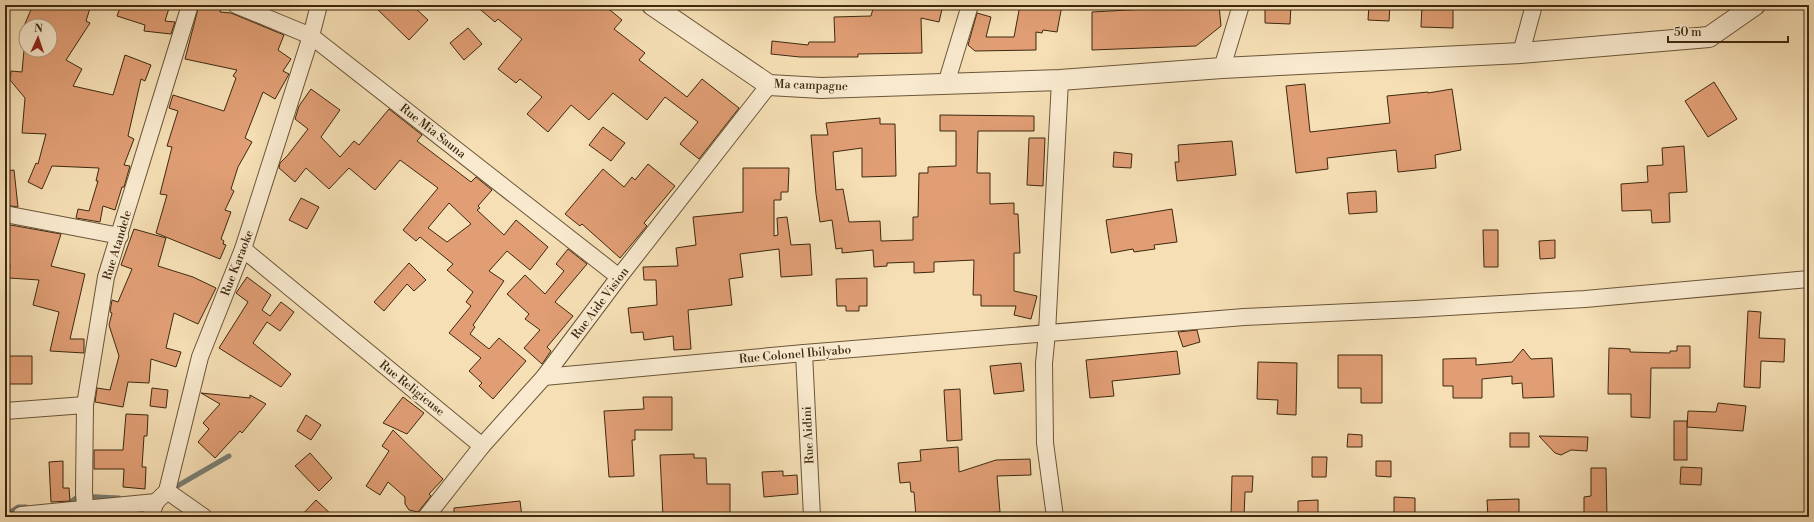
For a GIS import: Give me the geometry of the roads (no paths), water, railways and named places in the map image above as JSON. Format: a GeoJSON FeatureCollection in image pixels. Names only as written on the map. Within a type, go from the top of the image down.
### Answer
{"type":"FeatureCollection","features":[{"type":"Feature","properties":{"kind":"street","name":"Rue Atandele"},"geometry":{"type":"LineString","coordinates":[[84,500],[85,405],[106,277],[120,236],[190,5]]}},
{"type":"Feature","properties":{"kind":"street","name":"Rue Mia Sauna"},"geometry":{"type":"LineString","coordinates":[[236,5],[311,36],[619,277]]}},
{"type":"Feature","properties":{"kind":"street","name":"Rue Karaoke"},"geometry":{"type":"LineString","coordinates":[[150,517],[161,497],[200,357],[243,249],[311,36],[319,5]]}},
{"type":"Feature","properties":{"kind":"street","name":"Ma campagne"},"geometry":{"type":"LineString","coordinates":[[652,5],[770,85],[821,88],[1060,80],[1222,68],[1521,53],[1709,37],[1755,5]]}},
{"type":"Feature","properties":{"kind":"street"},"geometry":{"type":"LineString","coordinates":[[946,84],[970,5]]}},
{"type":"Feature","properties":{"kind":"street"},"geometry":{"type":"LineString","coordinates":[[1222,68],[1241,5]]}},
{"type":"Feature","properties":{"kind":"street"},"geometry":{"type":"LineString","coordinates":[[1521,53],[1534,5]]}},
{"type":"Feature","properties":{"kind":"street"},"geometry":{"type":"LineString","coordinates":[[1055,517],[1045,443],[1044,363],[1047,333],[1060,80]]}},
{"type":"Feature","properties":{"kind":"street","name":"Rue Aide Vision"},"geometry":{"type":"LineString","coordinates":[[426,517],[482,446],[544,378],[619,277],[770,85]]}},
{"type":"Feature","properties":{"kind":"street"},"geometry":{"type":"LineString","coordinates":[[5,214],[120,236]]}},
{"type":"Feature","properties":{"kind":"street","name":"Rue Religieuse"},"geometry":{"type":"LineString","coordinates":[[243,249],[482,446]]}},
{"type":"Feature","properties":{"kind":"street","name":"Rue Colonel Ibilyabo"},"geometry":{"type":"LineString","coordinates":[[544,378],[804,353],[1272,315],[1584,300],[1809,280]]}},
{"type":"Feature","properties":{"kind":"street","name":"Rue Aidini"},"geometry":{"type":"LineString","coordinates":[[804,353],[812,517]]}},
{"type":"Feature","properties":{"kind":"street"},"geometry":{"type":"LineString","coordinates":[[5,411],[85,405]]}},
{"type":"Feature","properties":{"kind":"street"},"geometry":{"type":"LineString","coordinates":[[21,515],[84,500],[161,497],[204,517]]}},
{"type":"Feature","properties":{"kind":"waterway"},"geometry":{"type":"LineString","coordinates":[[172,489],[229,456]]}},
{"type":"Feature","properties":{"kind":"waterway"},"geometry":{"type":"LineString","coordinates":[[66,505],[79,496],[119,498]]}},
{"type":"Feature","properties":{"kind":"waterway"},"geometry":{"type":"LineString","coordinates":[[13,517],[12,511],[18,507],[26,507]]}}]}
